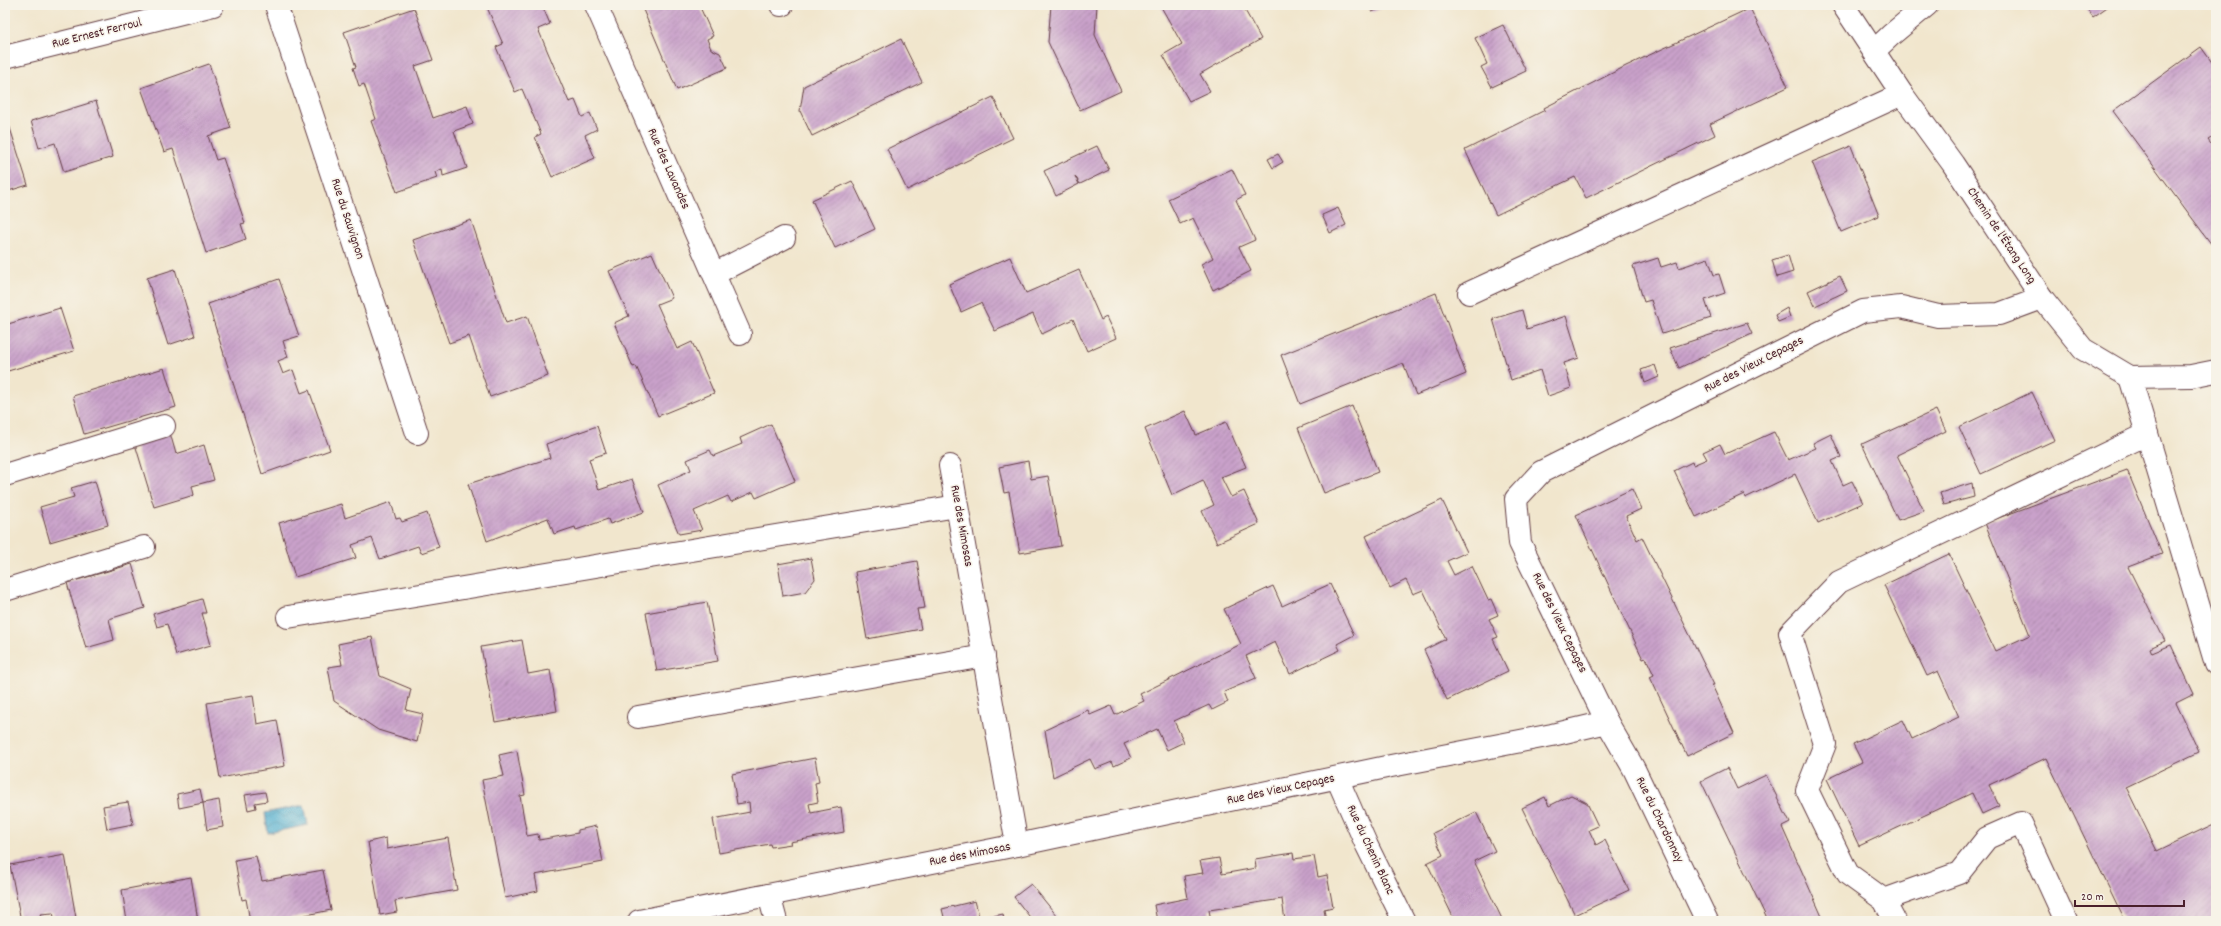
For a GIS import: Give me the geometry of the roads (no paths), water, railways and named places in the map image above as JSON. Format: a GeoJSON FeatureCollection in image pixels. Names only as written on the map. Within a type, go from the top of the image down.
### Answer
{"type":"FeatureCollection","features":[{"type":"Feature","properties":{"kind":"street","name":"Rue Ernest Ferroul"},"geometry":{"type":"LineString","coordinates":[[5,57],[213,5]]}},
{"type":"Feature","properties":{"kind":"street","name":"Rue du Sauvignon"},"geometry":{"type":"LineString","coordinates":[[276,5],[417,433]]}},
{"type":"Feature","properties":{"kind":"street","name":"Rue des Lavandes"},"geometry":{"type":"LineString","coordinates":[[596,5],[740,334]]}},
{"type":"Feature","properties":{"kind":"street","name":"Chemin de l'Étang Long"},"geometry":{"type":"LineString","coordinates":[[1843,5],[1902,94],[1953,164],[2042,298],[2083,349],[2130,376],[2191,376],[2216,371]]}},
{"type":"Feature","properties":{"kind":"street"},"geometry":{"type":"LineString","coordinates":[[1874,51],[1890,34],[1927,5]]}},
{"type":"Feature","properties":{"kind":"street"},"geometry":{"type":"LineString","coordinates":[[1469,293],[1902,94]]}},
{"type":"Feature","properties":{"kind":"street"},"geometry":{"type":"LineString","coordinates":[[714,274],[784,238]]}},
{"type":"Feature","properties":{"kind":"street","name":"Rue des Vieux Cepages"},"geometry":{"type":"LineString","coordinates":[[1017,845],[1552,735],[1607,722],[1520,543],[1516,499],[1541,472],[1863,311],[1901,307],[1938,316],[1999,314],[2042,298]]}},
{"type":"Feature","properties":{"kind":"street"},"geometry":{"type":"LineString","coordinates":[[2130,376],[2216,664]]}},
{"type":"Feature","properties":{"kind":"street"},"geometry":{"type":"LineString","coordinates":[[5,475],[164,426]]}},
{"type":"Feature","properties":{"kind":"street"},"geometry":{"type":"LineString","coordinates":[[1895,921],[1884,900],[1848,874],[1807,790],[1825,744],[1790,633],[1838,582],[2147,434]]}},
{"type":"Feature","properties":{"kind":"street","name":"Rue des Mimosas"},"geometry":{"type":"LineString","coordinates":[[639,921],[1017,845],[950,466]]}},
{"type":"Feature","properties":{"kind":"street"},"geometry":{"type":"LineString","coordinates":[[288,617],[957,506]]}},
{"type":"Feature","properties":{"kind":"street"},"geometry":{"type":"LineString","coordinates":[[5,590],[144,547]]}},
{"type":"Feature","properties":{"kind":"street"},"geometry":{"type":"LineString","coordinates":[[638,717],[984,656]]}},
{"type":"Feature","properties":{"kind":"street","name":"Rue du Chardonnay"},"geometry":{"type":"LineString","coordinates":[[1607,722],[1634,769],[1707,921]]}},
{"type":"Feature","properties":{"kind":"street","name":"Rue du Chenin Blanc"},"geometry":{"type":"LineString","coordinates":[[1337,778],[1404,921]]}},
{"type":"Feature","properties":{"kind":"street"},"geometry":{"type":"LineString","coordinates":[[1884,900],[1959,873],[1987,838],[2021,823],[2066,921]]}},
{"type":"Feature","properties":{"kind":"street"},"geometry":{"type":"LineString","coordinates":[[769,895],[776,921]]}},
{"type":"Feature","properties":{"kind":"water"},"geometry":{"type":"Polygon","coordinates":[[[304,805],[308,825],[268,833],[265,813],[304,805]]]}}]}
